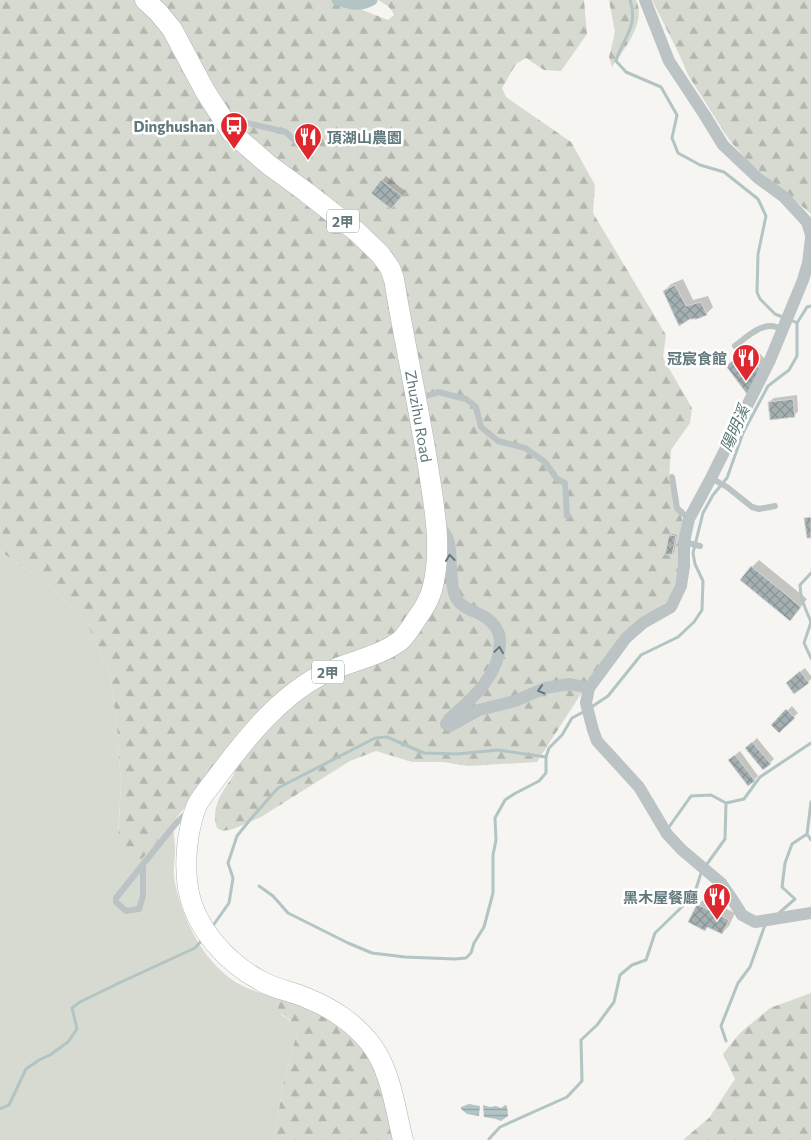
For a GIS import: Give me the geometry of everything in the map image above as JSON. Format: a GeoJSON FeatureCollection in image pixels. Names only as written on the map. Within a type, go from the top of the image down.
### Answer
{"type":"FeatureCollection","features":[{"type":"Feature","properties":{"kind":"main road","name":"Zhuzihu Road"},"geometry":{"type":"LineString","coordinates":[[145,0],[172,29],[221,118],[232,133],[269,165],[356,231],[380,254],[390,268],[394,279],[417,399],[436,524],[437,563],[432,591],[424,609],[407,633],[387,649],[322,674],[293,692],[232,757],[195,812]]}},
{"type":"Feature","properties":{"kind":"main road","name":"2甲"},"geometry":{"type":"LineString","coordinates":[[195,812],[188,841],[187,867],[188,888],[198,918],[220,949],[236,964],[263,982],[321,1004],[355,1026],[382,1060],[403,1140]]}},
{"type":"Feature","properties":{"kind":"street"},"geometry":{"type":"LineString","coordinates":[[645,0],[669,61],[712,126],[722,145],[758,178],[784,197],[807,222],[811,237],[808,263],[803,280],[770,360],[714,480],[689,518],[684,542],[682,579],[671,606],[643,623],[626,638],[589,688],[587,709],[592,730],[597,740],[639,787],[666,834],[721,883],[742,915],[755,922],[811,913]]}},
{"type":"Feature","properties":{"kind":"street"},"geometry":{"type":"LineString","coordinates":[[436,524],[447,536],[455,597],[462,605],[486,618],[496,626],[500,637],[500,652],[492,673],[478,691],[446,724],[450,726],[479,710],[515,701],[546,688],[570,684],[589,688]]}},
{"type":"Feature","properties":{"kind":"lane"},"geometry":{"type":"LineString","coordinates":[[221,118],[286,132],[299,145]]}},
{"type":"Feature","properties":{"kind":"lane"},"geometry":{"type":"LineString","coordinates":[[735,346],[760,327],[778,327],[786,322]]}},
{"type":"Feature","properties":{"kind":"lane"},"geometry":{"type":"LineString","coordinates":[[417,399],[438,392],[466,399],[476,407],[481,428],[498,441],[525,448],[545,462],[557,479],[565,483],[567,516]]}},
{"type":"Feature","properties":{"kind":"lane"},"geometry":{"type":"LineString","coordinates":[[672,477],[677,508],[689,518]]}},
{"type":"Feature","properties":{"kind":"lane"},"geometry":{"type":"LineString","coordinates":[[714,480],[752,507],[759,509],[775,506]]}},
{"type":"Feature","properties":{"kind":"lane"},"geometry":{"type":"LineString","coordinates":[[684,542],[700,546]]}},
{"type":"Feature","properties":{"kind":"lane"},"geometry":{"type":"LineString","coordinates":[[143,865],[143,896],[139,909],[126,911],[116,902],[116,898],[177,822],[195,812]]}},
{"type":"Feature","properties":{"kind":"green space"},"geometry":{"type":"Polygon","coordinates":[[[0,0],[337,0],[388,20],[394,15],[393,12],[388,6],[378,0],[584,0],[587,34],[561,71],[544,70],[526,58],[516,64],[502,88],[506,97],[571,142],[595,185],[593,213],[666,335],[663,358],[692,408],[690,423],[671,450],[669,479],[683,522],[679,564],[669,600],[641,620],[590,680],[537,762],[468,766],[443,762],[412,762],[376,751],[350,761],[261,817],[233,829],[223,831],[217,828],[215,814],[218,800],[235,772],[232,767],[193,798],[140,861],[128,856],[124,852],[118,841],[121,783],[117,727],[110,673],[85,619],[42,580],[0,551],[0,0]]]}},
{"type":"Feature","properties":{"kind":"green space"},"geometry":{"type":"Polygon","coordinates":[[[609,0],[636,0],[639,8],[639,17],[633,35],[612,67],[609,57],[615,32],[609,0]]]}},
{"type":"Feature","properties":{"kind":"green space"},"geometry":{"type":"Polygon","coordinates":[[[652,0],[811,0],[811,214],[748,161],[730,141],[688,75],[652,0]]]}},
{"type":"Feature","properties":{"kind":"green space"},"geometry":{"type":"Polygon","coordinates":[[[0,551],[42,580],[85,619],[110,673],[117,727],[121,783],[118,835],[173,824],[175,850],[174,877],[177,892],[188,924],[206,954],[229,978],[247,988],[279,998],[281,1015],[295,1027],[297,1033],[283,1085],[274,1140],[0,1140],[0,551]]]}},
{"type":"Feature","properties":{"kind":"green space"},"geometry":{"type":"Polygon","coordinates":[[[811,993],[811,1140],[683,1140],[709,1118],[735,1079],[723,1054],[740,1033],[770,1008],[811,993]]]}},
{"type":"Feature","properties":{"kind":"green space"},"geometry":{"type":"Polygon","coordinates":[[[279,998],[303,1004],[346,1029],[366,1048],[385,1091],[396,1140],[274,1140],[283,1085],[297,1033],[290,1020],[278,1012],[279,998]]]}},
{"type":"Feature","properties":{"kind":"shaded area"},"geometry":{"type":"Polygon","coordinates":[[[469,1104],[480,1106],[479,1116],[467,1114],[461,1109],[461,1107],[469,1104]]]}},
{"type":"Feature","properties":{"kind":"shaded area"},"geometry":{"type":"Polygon","coordinates":[[[483,1105],[501,1108],[505,1105],[507,1106],[508,1116],[501,1121],[484,1117],[483,1105]]]}},
{"type":"Feature","properties":{"kind":"building"},"geometry":{"type":"Polygon","coordinates":[[[381,180],[402,196],[391,209],[371,193],[381,180]]]}},
{"type":"Feature","properties":{"kind":"building"},"geometry":{"type":"Polygon","coordinates":[[[675,285],[686,306],[701,302],[707,315],[697,319],[690,319],[679,326],[663,291],[675,285]]]}},
{"type":"Feature","properties":{"kind":"building","name":"冠宸食館"},"geometry":{"type":"Polygon","coordinates":[[[745,351],[761,371],[747,394],[726,366],[745,351]]]}},
{"type":"Feature","properties":{"kind":"building"},"geometry":{"type":"Polygon","coordinates":[[[793,399],[795,417],[770,420],[768,402],[793,399]]]}},
{"type":"Feature","properties":{"kind":"building"},"geometry":{"type":"Polygon","coordinates":[[[811,517],[811,538],[807,538],[804,518],[811,517]]]}},
{"type":"Feature","properties":{"kind":"building"},"geometry":{"type":"Polygon","coordinates":[[[669,535],[676,536],[672,555],[665,554],[669,535]]]}},
{"type":"Feature","properties":{"kind":"building"},"geometry":{"type":"Polygon","coordinates":[[[751,566],[801,607],[790,621],[740,580],[751,566]]]}},
{"type":"Feature","properties":{"kind":"building"},"geometry":{"type":"Polygon","coordinates":[[[800,671],[809,683],[794,694],[786,683],[800,671]]]}},
{"type":"Feature","properties":{"kind":"building"},"geometry":{"type":"Polygon","coordinates":[[[786,709],[795,718],[779,733],[771,725],[786,709]]]}},
{"type":"Feature","properties":{"kind":"building"},"geometry":{"type":"Polygon","coordinates":[[[752,742],[771,764],[763,770],[745,748],[752,742]]]}},
{"type":"Feature","properties":{"kind":"building"},"geometry":{"type":"Polygon","coordinates":[[[735,755],[755,781],[748,786],[728,760],[735,755]]]}},
{"type":"Feature","properties":{"kind":"building"},"geometry":{"type":"Polygon","coordinates":[[[697,904],[729,920],[722,934],[707,927],[705,931],[688,922],[697,904]]]}},
{"type":"Feature","properties":{"kind":"waterway"},"geometry":{"type":"LineString","coordinates":[[337,0],[351,4],[372,0]]}},
{"type":"Feature","properties":{"kind":"waterway","name":"陽明溪"},"geometry":{"type":"LineString","coordinates":[[630,0],[633,17],[629,32],[616,61],[626,72],[661,87],[677,115],[672,138],[678,153],[700,165],[724,172],[758,199],[766,216],[758,254],[757,292],[760,299],[775,314],[785,318]]}},
{"type":"Feature","properties":{"kind":"waterway"},"geometry":{"type":"LineString","coordinates":[[797,323],[807,307],[811,306]]}},
{"type":"Feature","properties":{"kind":"waterway","name":"陽明溪"},"geometry":{"type":"LineString","coordinates":[[590,708],[608,696],[641,655],[678,637],[694,622],[702,610],[703,581],[695,564],[693,553],[703,513],[713,495],[727,478],[743,433],[768,386],[789,370],[797,356],[797,323],[791,320]]}},
{"type":"Feature","properties":{"kind":"waterway"},"geometry":{"type":"LineString","coordinates":[[811,573],[800,585],[802,599],[811,622],[804,643],[811,658]]}},
{"type":"Feature","properties":{"kind":"waterway"},"geometry":{"type":"LineString","coordinates":[[259,886],[273,896],[288,913],[372,953],[405,957],[466,958],[471,953],[474,943],[484,927],[493,893],[493,855],[496,840],[495,818],[505,800],[539,781],[546,773],[546,757],[549,748],[562,735],[572,718],[585,711]]}},
{"type":"Feature","properties":{"kind":"waterway"},"geometry":{"type":"LineString","coordinates":[[212,927],[229,903],[233,878],[228,863],[237,836],[249,821],[278,788],[375,738],[387,737],[424,753],[457,754],[498,750],[546,757]]}},
{"type":"Feature","properties":{"kind":"waterway"},"geometry":{"type":"LineString","coordinates":[[669,827],[691,796],[711,795],[726,803],[744,799],[760,777],[811,743]]}},
{"type":"Feature","properties":{"kind":"waterway"},"geometry":{"type":"LineString","coordinates":[[811,802],[807,834],[811,840]]}},
{"type":"Feature","properties":{"kind":"waterway"},"geometry":{"type":"LineString","coordinates":[[707,864],[725,839],[726,803]]}},
{"type":"Feature","properties":{"kind":"waterway"},"geometry":{"type":"LineString","coordinates":[[779,913],[795,899],[782,887],[785,863],[792,844],[807,834]]}},
{"type":"Feature","properties":{"kind":"waterway"},"geometry":{"type":"LineString","coordinates":[[489,1139],[500,1127],[567,1097],[582,1081],[581,1040],[597,1025],[614,1002],[620,975],[632,965],[646,960],[655,933],[695,892],[702,870]]}},
{"type":"Feature","properties":{"kind":"waterway"},"geometry":{"type":"LineString","coordinates":[[726,1041],[721,1026],[738,983],[750,967],[765,925]]}},
{"type":"Feature","properties":{"kind":"waterway"},"geometry":{"type":"LineString","coordinates":[[0,1109],[9,1105],[26,1069],[68,1042],[77,1029],[72,1008],[80,1002],[195,948],[202,940]]}},
{"type":"Feature","properties":{"kind":"place","name":"Dinghushan"},"geometry":{"type":"Point","coordinates":[234,150]}},
{"type":"Feature","properties":{"kind":"place","name":"頂湖山農園"},"geometry":{"type":"Point","coordinates":[308,161]}},
{"type":"Feature","properties":{"kind":"place","name":"冠宸食館"},"geometry":{"type":"Point","coordinates":[746,382]}},
{"type":"Feature","properties":{"kind":"place","name":"黑木屋餐廳"},"geometry":{"type":"Point","coordinates":[717,921]}}]}
